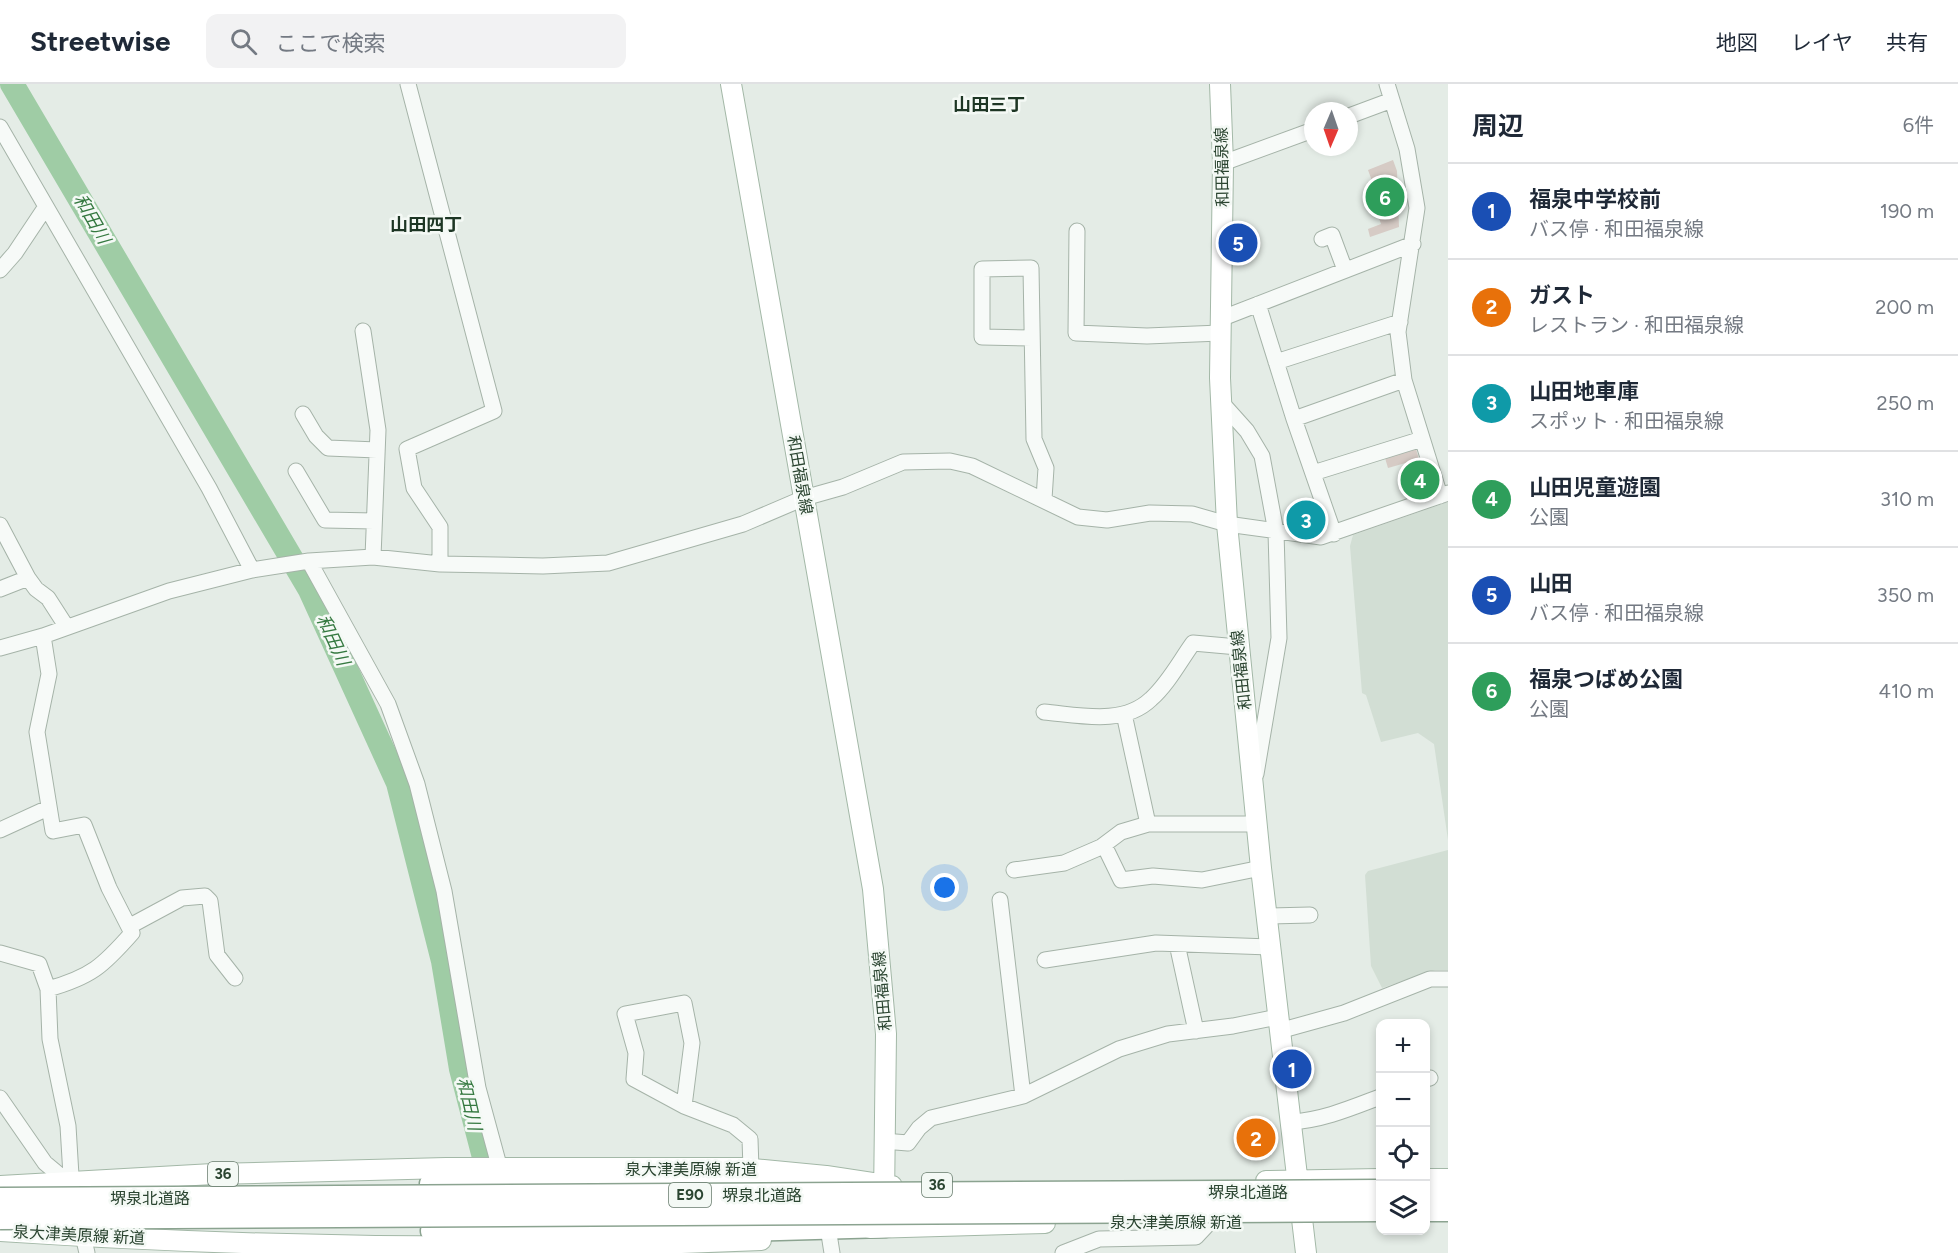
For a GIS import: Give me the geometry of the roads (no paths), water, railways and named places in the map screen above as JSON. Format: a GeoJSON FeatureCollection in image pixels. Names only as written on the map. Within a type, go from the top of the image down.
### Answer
{"type":"FeatureCollection","features":[{"type":"Feature","properties":{"kind":"highway"},"geometry":{"type":"LineString","coordinates":[[59,1200],[218,1188],[747,1174],[826,1187],[883,1186]]}},
{"type":"Feature","properties":{"kind":"highway","name":"堺泉北道路"},"geometry":{"type":"LineString","coordinates":[[0,1218],[59,1200],[1376,1191]]}},
{"type":"Feature","properties":{"kind":"highway"},"geometry":{"type":"LineString","coordinates":[[1430,1191],[1448,1191]]}},
{"type":"Feature","properties":{"kind":"highway","name":"堺泉北道路"},"geometry":{"type":"LineString","coordinates":[[0,1199],[1376,1210]]}},
{"type":"Feature","properties":{"kind":"highway"},"geometry":{"type":"LineString","coordinates":[[59,1200],[140,1227],[219,1230],[744,1230],[886,1226]]}},
{"type":"Feature","properties":{"kind":"highway"},"geometry":{"type":"LineString","coordinates":[[1430,1210],[1448,1210]]}},
{"type":"Feature","properties":{"kind":"main road","name":"和田福泉線"},"geometry":{"type":"LineString","coordinates":[[731,84],[873,889],[886,1034],[883,1141],[886,1226]]}},
{"type":"Feature","properties":{"kind":"main road","name":"和田福泉線"},"geometry":{"type":"LineString","coordinates":[[1220,84],[1223,163],[1221,402],[1227,524],[1266,916],[1297,1180],[1307,1242]]}},
{"type":"Feature","properties":{"kind":"main road","name":"泉大津美原線 新道"},"geometry":{"type":"LineString","coordinates":[[0,1186],[59,1200],[213,1174],[446,1168],[747,1174]]}},
{"type":"Feature","properties":{"kind":"main road","name":"36"},"geometry":{"type":"LineString","coordinates":[[883,1186],[1376,1179]]}},
{"type":"Feature","properties":{"kind":"main road"},"geometry":{"type":"LineString","coordinates":[[1430,1179],[1448,1179]]}},
{"type":"Feature","properties":{"kind":"main road"},"geometry":{"type":"LineString","coordinates":[[1430,1220],[1448,1220]]}},
{"type":"Feature","properties":{"kind":"main road","name":"泉大津美原線 新道"},"geometry":{"type":"LineString","coordinates":[[0,1231],[85,1245],[672,1249],[801,1238],[830,1244],[886,1226],[1210,1222],[1307,1242],[1376,1222]]}},
{"type":"Feature","properties":{"kind":"street"},"geometry":{"type":"LineString","coordinates":[[408,84],[494,411],[406,449],[414,488],[440,527],[440,564]]}},
{"type":"Feature","properties":{"kind":"street"},"geometry":{"type":"LineString","coordinates":[[0,648],[43,636],[169,591],[252,570],[305,562],[373,557],[440,564],[543,566],[608,563],[743,524],[804,498],[843,487],[903,462],[950,461],[972,466],[1044,498],[1078,517],[1107,520],[1150,513],[1192,514],[1227,524],[1321,537],[1444,494],[1422,439],[1404,380],[1398,332],[1417,208],[1407,149],[1387,84]]}},
{"type":"Feature","properties":{"kind":"street"},"geometry":{"type":"LineString","coordinates":[[1358,113],[1392,100]]}},
{"type":"Feature","properties":{"kind":"street"},"geometry":{"type":"LineString","coordinates":[[0,127],[209,488],[252,570]]}},
{"type":"Feature","properties":{"kind":"street"},"geometry":{"type":"LineString","coordinates":[[1223,163],[1304,133]]}},
{"type":"Feature","properties":{"kind":"street"},"geometry":{"type":"LineString","coordinates":[[0,270],[15,253],[45,208]]}},
{"type":"Feature","properties":{"kind":"street"},"geometry":{"type":"LineString","coordinates":[[1077,231],[1076,333],[1147,336],[1220,326],[1258,304],[1413,244]]}},
{"type":"Feature","properties":{"kind":"street"},"geometry":{"type":"LineString","coordinates":[[1322,239],[1332,235],[1345,270]]}},
{"type":"Feature","properties":{"kind":"street"},"geometry":{"type":"LineString","coordinates":[[1032,338],[982,337],[982,269],[1031,268],[1034,439],[1046,468],[1044,498]]}},
{"type":"Feature","properties":{"kind":"street"},"geometry":{"type":"LineString","coordinates":[[1258,304],[1294,419],[1334,534]]}},
{"type":"Feature","properties":{"kind":"street"},"geometry":{"type":"LineString","coordinates":[[1276,362],[1400,322]]}},
{"type":"Feature","properties":{"kind":"street"},"geometry":{"type":"LineString","coordinates":[[363,331],[378,430],[373,557]]}},
{"type":"Feature","properties":{"kind":"street"},"geometry":{"type":"LineString","coordinates":[[1294,419],[1404,380]]}},
{"type":"Feature","properties":{"kind":"street"},"geometry":{"type":"LineString","coordinates":[[1221,402],[1247,431],[1262,456],[1276,532],[1280,638],[1253,788]]}},
{"type":"Feature","properties":{"kind":"street"},"geometry":{"type":"LineString","coordinates":[[303,414],[316,436],[328,448],[377,450]]}},
{"type":"Feature","properties":{"kind":"street"},"geometry":{"type":"LineString","coordinates":[[1313,473],[1422,439]]}},
{"type":"Feature","properties":{"kind":"street"},"geometry":{"type":"LineString","coordinates":[[296,471],[325,520],[374,521]]}},
{"type":"Feature","properties":{"kind":"street"},"geometry":{"type":"LineString","coordinates":[[0,525],[28,578],[36,590],[48,598],[66,626]]}},
{"type":"Feature","properties":{"kind":"street"},"geometry":{"type":"LineString","coordinates":[[305,562],[388,704],[417,784],[444,891],[478,1088],[497,1169]]}},
{"type":"Feature","properties":{"kind":"street"},"geometry":{"type":"LineString","coordinates":[[0,589],[28,578]]}},
{"type":"Feature","properties":{"kind":"street"},"geometry":{"type":"LineString","coordinates":[[43,636],[49,674],[37,732],[53,831],[84,825],[109,888],[132,933],[108,960],[78,981],[48,989]]}},
{"type":"Feature","properties":{"kind":"street"},"geometry":{"type":"LineString","coordinates":[[1044,712],[1107,717],[1132,712],[1151,699],[1193,643],[1238,647]]}},
{"type":"Feature","properties":{"kind":"street"},"geometry":{"type":"LineString","coordinates":[[1124,714],[1148,824]]}},
{"type":"Feature","properties":{"kind":"street"},"geometry":{"type":"LineString","coordinates":[[0,830],[48,808]]}},
{"type":"Feature","properties":{"kind":"street"},"geometry":{"type":"LineString","coordinates":[[1014,870],[1064,863],[1104,845],[1121,832],[1148,824],[1257,824]]}},
{"type":"Feature","properties":{"kind":"street"},"geometry":{"type":"LineString","coordinates":[[1104,845],[1121,880],[1153,876],[1202,880],[1261,868]]}},
{"type":"Feature","properties":{"kind":"street"},"geometry":{"type":"LineString","coordinates":[[130,926],[182,897],[205,896],[210,901],[217,955],[235,978]]}},
{"type":"Feature","properties":{"kind":"street"},"geometry":{"type":"LineString","coordinates":[[1000,900],[1023,1096]]}},
{"type":"Feature","properties":{"kind":"street"},"geometry":{"type":"LineString","coordinates":[[1266,916],[1310,915]]}},
{"type":"Feature","properties":{"kind":"street"},"geometry":{"type":"LineString","coordinates":[[1045,960],[1156,943],[1270,947]]}},
{"type":"Feature","properties":{"kind":"street"},"geometry":{"type":"LineString","coordinates":[[1177,944],[1196,1030]]}},
{"type":"Feature","properties":{"kind":"street"},"geometry":{"type":"LineString","coordinates":[[0,953],[39,964],[48,989],[50,1039],[68,1126],[59,1200]]}},
{"type":"Feature","properties":{"kind":"street"},"geometry":{"type":"LineString","coordinates":[[883,1141],[908,1143],[931,1118],[1023,1096],[1119,1048],[1168,1034],[1279,1024],[1344,1013],[1430,979],[1448,979]]}},
{"type":"Feature","properties":{"kind":"street"},"geometry":{"type":"LineString","coordinates":[[684,1107],[692,1043],[684,1003],[625,1014],[636,1053],[634,1079],[684,1107],[733,1125],[750,1139],[747,1174]]}},
{"type":"Feature","properties":{"kind":"street"},"geometry":{"type":"LineString","coordinates":[[0,1098],[45,1163],[59,1200],[85,1245]]}},
{"type":"Feature","properties":{"kind":"street"},"geometry":{"type":"LineString","coordinates":[[1291,1122],[1338,1113],[1376,1099]]}},
{"type":"Feature","properties":{"kind":"street"},"geometry":{"type":"LineString","coordinates":[[1063,1253],[1100,1239],[1197,1237],[1210,1222]]}},
{"type":"Feature","properties":{"kind":"waterway","name":"和田川"},"geometry":{"type":"LineString","coordinates":[[12,84],[310,590],[398,783],[443,961],[461,1069],[492,1188]]}},
{"type":"Feature","properties":{"kind":"place","name":"福泉つばめ公園"},"geometry":{"type":"Point","coordinates":[1385,197]}},
{"type":"Feature","properties":{"kind":"place","name":"山田"},"geometry":{"type":"Point","coordinates":[1238,243]}},
{"type":"Feature","properties":{"kind":"place","name":"山田児童遊園"},"geometry":{"type":"Point","coordinates":[1420,480]}},
{"type":"Feature","properties":{"kind":"place","name":"山田地車庫"},"geometry":{"type":"Point","coordinates":[1306,520]}},
{"type":"Feature","properties":{"kind":"place","name":"福泉中学校前"},"geometry":{"type":"Point","coordinates":[1292,1069]}},
{"type":"Feature","properties":{"kind":"place","name":"ガスト"},"geometry":{"type":"Point","coordinates":[1256,1138]}},
{"type":"Feature","properties":{"kind":"district","name":"山田三丁"},"geometry":{"type":"Point","coordinates":[989,105]}},
{"type":"Feature","properties":{"kind":"district","name":"山田四丁"},"geometry":{"type":"Point","coordinates":[426,225]}}]}
